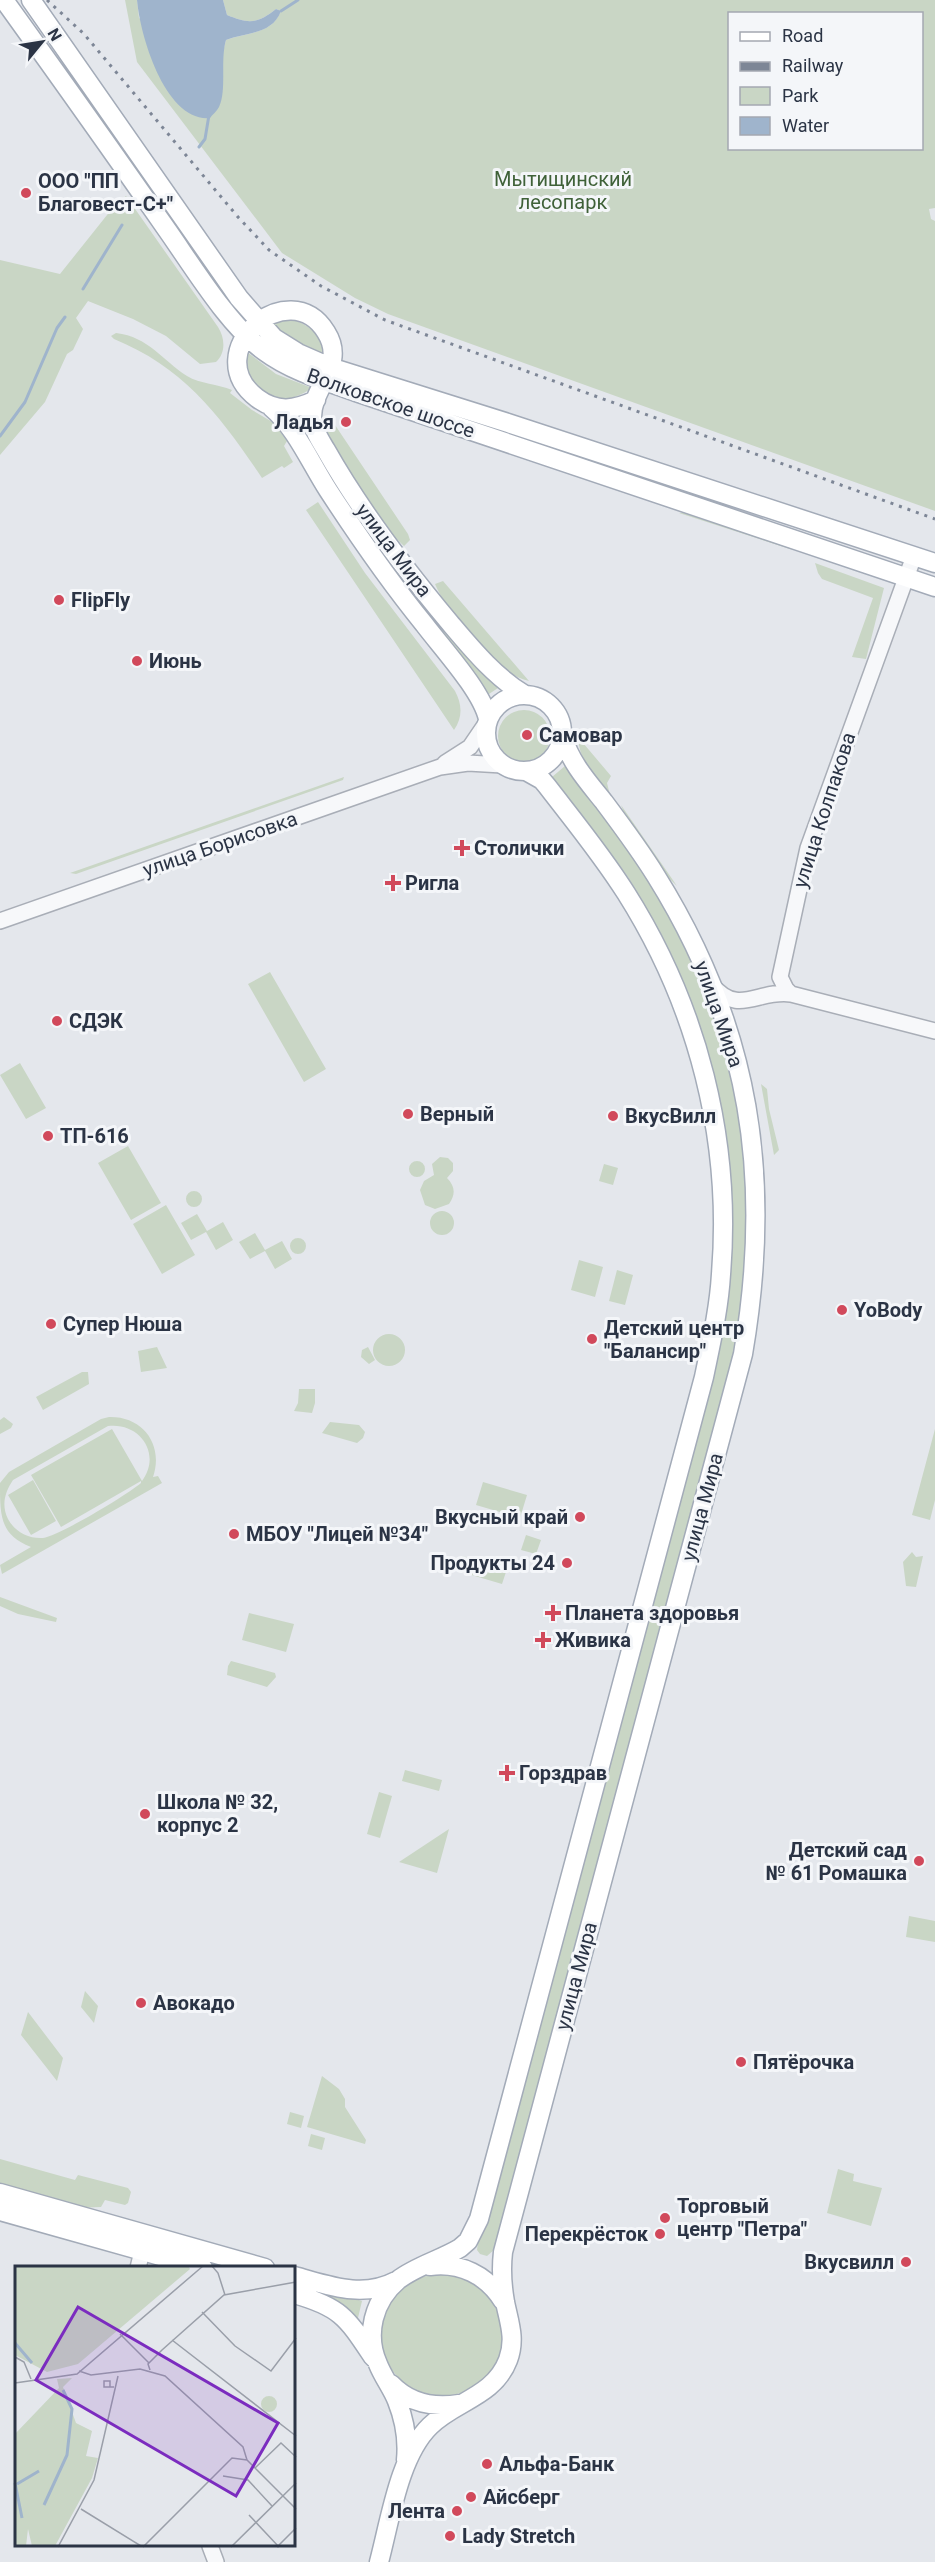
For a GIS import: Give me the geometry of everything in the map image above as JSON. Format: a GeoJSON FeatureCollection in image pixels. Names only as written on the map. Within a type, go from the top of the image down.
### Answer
{"type":"FeatureCollection","features":[{"type":"Feature","properties":{"kind":"main road","name":"Волковское шоссе"},"geometry":{"type":"LineString","coordinates":[[4,0],[195,269],[252,328]]}},
{"type":"Feature","properties":{"kind":"main road","name":"Волковское шоссе"},"geometry":{"type":"LineString","coordinates":[[31,0],[275,359],[935,563]]}},
{"type":"Feature","properties":{"kind":"main road"},"geometry":{"type":"LineString","coordinates":[[252,328],[281,311],[298,312],[312,317],[326,330],[334,352],[328,374]]}},
{"type":"Feature","properties":{"kind":"main road","name":"улица Мира"},"geometry":{"type":"LineString","coordinates":[[252,328],[237,356],[239,372],[248,390],[271,406],[289,425],[340,508],[389,580],[481,702],[487,722]]}},
{"type":"Feature","properties":{"kind":"main road","name":"Волковское шоссе"},"geometry":{"type":"LineString","coordinates":[[328,374],[935,587]]}},
{"type":"Feature","properties":{"kind":"main road","name":"улица Мира"},"geometry":{"type":"LineString","coordinates":[[328,374],[313,410],[313,424],[320,441],[361,507],[411,576],[459,634],[496,673],[525,695]]}},
{"type":"Feature","properties":{"kind":"main road"},"geometry":{"type":"LineString","coordinates":[[271,406],[287,410],[295,409],[316,400]]}},
{"type":"Feature","properties":{"kind":"main road"},"geometry":{"type":"LineString","coordinates":[[525,695],[542,698],[554,708],[563,726],[563,737],[551,759],[542,766],[526,771],[515,771],[502,765],[493,756],[488,744],[487,722],[503,702],[525,695]]}},
{"type":"Feature","properties":{"kind":"main road","name":"улица Мира"},"geometry":{"type":"LineString","coordinates":[[379,2562],[406,2465],[419,2438],[430,2426],[495,2382],[509,2359],[513,2336],[501,2267],[503,2252],[745,1343],[756,1250],[756,1184],[745,1098],[730,1037],[712,984],[693,941],[664,887],[574,762],[563,737]]}},
{"type":"Feature","properties":{"kind":"main road","name":"улица Мира"},"geometry":{"type":"LineString","coordinates":[[406,2465],[406,2430],[396,2400],[382,2372],[372,2340],[374,2319],[381,2300],[406,2275],[460,2248],[468,2241],[479,2218],[692,1424],[711,1340],[722,1274],[722,1185],[712,1103],[693,1036],[675,987],[645,926],[606,863],[548,786],[526,771]]}},
{"type":"Feature","properties":{"kind":"main road"},"geometry":{"type":"LineString","coordinates":[[0,2193],[258,2266]]}},
{"type":"Feature","properties":{"kind":"main road"},"geometry":{"type":"LineString","coordinates":[[0,2211],[140,2260],[187,2266]]}},
{"type":"Feature","properties":{"kind":"main road","name":"улица Мира"},"geometry":{"type":"LineString","coordinates":[[406,2275],[439,2265],[466,2269],[489,2283],[506,2305]]}},
{"type":"Feature","properties":{"kind":"main road"},"geometry":{"type":"LineString","coordinates":[[296,2276],[359,2290],[381,2287],[406,2275]]}},
{"type":"Feature","properties":{"kind":"main road"},"geometry":{"type":"LineString","coordinates":[[296,2295],[334,2308],[349,2323],[382,2372]]}},
{"type":"Feature","properties":{"kind":"main road","name":"улица Мира"},"geometry":{"type":"LineString","coordinates":[[382,2372],[395,2388],[419,2402],[446,2406],[473,2399]]}},
{"type":"Feature","properties":{"kind":"street","name":"улица Колпакова"},"geometry":{"type":"LineString","coordinates":[[780,973],[807,848],[914,556]]}},
{"type":"Feature","properties":{"kind":"street","name":"улица Борисовка"},"geometry":{"type":"LineString","coordinates":[[440,767],[470,747],[487,722]]}},
{"type":"Feature","properties":{"kind":"street","name":"улица Борисовка"},"geometry":{"type":"LineString","coordinates":[[0,921],[440,767],[468,763],[502,765]]}},
{"type":"Feature","properties":{"kind":"street"},"geometry":{"type":"LineString","coordinates":[[780,973],[783,985],[791,994]]}},
{"type":"Feature","properties":{"kind":"street"},"geometry":{"type":"LineString","coordinates":[[712,984],[728,999],[739,1002],[748,1001],[765,994],[774,986],[780,973]]}},
{"type":"Feature","properties":{"kind":"street"},"geometry":{"type":"LineString","coordinates":[[765,994],[791,994],[935,1030]]}},
{"type":"Feature","properties":{"kind":"street"},"geometry":{"type":"LineString","coordinates":[[730,1037],[734,1016],[748,1001]]}},
{"type":"Feature","properties":{"kind":"street"},"geometry":{"type":"LineString","coordinates":[[210,2547],[216,2562]]}},
{"type":"Feature","properties":{"kind":"green space","name":"Мытищинский лесопарк"},"geometry":{"type":"Polygon","coordinates":[[[125,0],[137,0],[139,18],[223,79],[222,55],[226,40],[265,29],[277,19],[281,11],[276,9],[258,20],[241,20],[227,15],[223,0],[935,0],[935,208],[929,209],[931,219],[935,221],[935,511],[388,314],[355,298],[282,253],[137,62],[125,0]]]}},
{"type":"Feature","properties":{"kind":"green space"},"geometry":{"type":"Polygon","coordinates":[[[126,196],[218,327],[223,341],[222,354],[216,362],[200,364],[166,336],[133,319],[88,301],[76,318],[83,329],[73,350],[67,354],[45,402],[0,455],[0,260],[60,274],[115,205],[126,196]]]}},
{"type":"Feature","properties":{"kind":"green space"},"geometry":{"type":"Polygon","coordinates":[[[287,318],[312,330],[320,340],[325,354],[302,345],[269,322],[287,318]]]}},
{"type":"Feature","properties":{"kind":"green space"},"geometry":{"type":"Polygon","coordinates":[[[116,333],[138,339],[192,379],[232,390],[230,393],[274,423],[287,441],[284,446],[293,462],[262,478],[232,435],[199,397],[161,364],[114,339],[111,336],[116,333]]]}},
{"type":"Feature","properties":{"kind":"green space"},"geometry":{"type":"Polygon","coordinates":[[[247,352],[276,374],[312,388],[291,398],[271,396],[258,386],[250,375],[246,362],[247,352]]]}},
{"type":"Feature","properties":{"kind":"green space"},"geometry":{"type":"Polygon","coordinates":[[[298,415],[343,489],[473,661],[498,688],[486,696],[374,547],[292,416],[298,415]]]}},
{"type":"Feature","properties":{"kind":"green space"},"geometry":{"type":"Polygon","coordinates":[[[335,425],[408,534],[410,540],[404,546],[387,530],[325,433],[335,425]]]}},
{"type":"Feature","properties":{"kind":"green space"},"geometry":{"type":"Polygon","coordinates":[[[318,502],[365,573],[455,691],[460,710],[459,720],[454,730],[306,510],[318,502]]]}},
{"type":"Feature","properties":{"kind":"green space"},"geometry":{"type":"Polygon","coordinates":[[[689,512],[788,544],[793,550],[679,513],[689,512]]]}},
{"type":"Feature","properties":{"kind":"green space"},"geometry":{"type":"Polygon","coordinates":[[[815,563],[884,588],[866,659],[852,657],[873,598],[822,579],[815,563]]]}},
{"type":"Feature","properties":{"kind":"green space"},"geometry":{"type":"Polygon","coordinates":[[[443,581],[529,681],[501,667],[474,642],[442,598],[435,584],[443,581]]]}},
{"type":"Feature","properties":{"kind":"green space"},"geometry":{"type":"Polygon","coordinates":[[[524,710],[538,714],[546,722],[550,736],[546,750],[538,758],[524,762],[510,758],[502,750],[498,736],[502,722],[510,714],[524,710]]]}},
{"type":"Feature","properties":{"kind":"green space"},"geometry":{"type":"Polygon","coordinates":[[[578,737],[611,776],[607,783],[610,795],[588,769],[581,754],[578,737]]]}},
{"type":"Feature","properties":{"kind":"green space"},"geometry":{"type":"Polygon","coordinates":[[[565,766],[634,853],[681,932],[718,1020],[739,1107],[746,1154],[750,1233],[736,1347],[495,2249],[487,2256],[480,2254],[477,2250],[480,2227],[724,1317],[714,1077],[694,1010],[670,953],[628,877],[552,777],[565,766]]]}},
{"type":"Feature","properties":{"kind":"green space"},"geometry":{"type":"Polygon","coordinates":[[[344,777],[343,780],[76,874],[70,873],[344,777]]]}},
{"type":"Feature","properties":{"kind":"green space"},"geometry":{"type":"Polygon","coordinates":[[[621,805],[677,886],[644,848],[621,805]]]}},
{"type":"Feature","properties":{"kind":"green space"},"geometry":{"type":"Polygon","coordinates":[[[270,972],[326,1069],[304,1082],[248,984],[270,972]]]}},
{"type":"Feature","properties":{"kind":"green space"},"geometry":{"type":"Polygon","coordinates":[[[20,1063],[46,1108],[26,1119],[0,1075],[20,1063]]]}},
{"type":"Feature","properties":{"kind":"green space"},"geometry":{"type":"Polygon","coordinates":[[[761,1084],[767,1089],[769,1109],[779,1150],[774,1155],[761,1084]]]}},
{"type":"Feature","properties":{"kind":"green space"},"geometry":{"type":"Polygon","coordinates":[[[128,1146],[161,1203],[131,1220],[98,1163],[128,1146]]]}},
{"type":"Feature","properties":{"kind":"green space"},"geometry":{"type":"Polygon","coordinates":[[[440,1157],[448,1158],[453,1163],[453,1171],[447,1178],[452,1184],[454,1193],[449,1204],[435,1209],[425,1205],[420,1190],[424,1181],[434,1175],[432,1164],[440,1157]]]}},
{"type":"Feature","properties":{"kind":"green space"},"geometry":{"type":"Polygon","coordinates":[[[414,1161],[420,1161],[425,1169],[423,1175],[414,1177],[409,1172],[409,1166],[414,1161]]]}},
{"type":"Feature","properties":{"kind":"green space"},"geometry":{"type":"Polygon","coordinates":[[[604,1164],[618,1168],[613,1185],[599,1181],[604,1164]]]}},
{"type":"Feature","properties":{"kind":"green space"},"geometry":{"type":"Polygon","coordinates":[[[194,1191],[202,1199],[194,1207],[186,1199],[194,1191]]]}},
{"type":"Feature","properties":{"kind":"green space"},"geometry":{"type":"Polygon","coordinates":[[[166,1205],[195,1255],[162,1274],[133,1224],[166,1205]]]}},
{"type":"Feature","properties":{"kind":"green space"},"geometry":{"type":"Polygon","coordinates":[[[442,1211],[450,1215],[454,1223],[450,1231],[442,1235],[434,1231],[430,1223],[434,1215],[442,1211]]]}},
{"type":"Feature","properties":{"kind":"green space"},"geometry":{"type":"Polygon","coordinates":[[[197,1214],[207,1231],[223,1222],[233,1240],[216,1250],[206,1232],[191,1240],[181,1223],[197,1214]]]}},
{"type":"Feature","properties":{"kind":"green space"},"geometry":{"type":"Polygon","coordinates":[[[255,1233],[265,1250],[282,1241],[292,1259],[275,1269],[265,1251],[250,1259],[239,1242],[255,1233]]]}},
{"type":"Feature","properties":{"kind":"green space"},"geometry":{"type":"Polygon","coordinates":[[[298,1238],[306,1246],[298,1254],[290,1246],[298,1238]]]}},
{"type":"Feature","properties":{"kind":"green space"},"geometry":{"type":"Polygon","coordinates":[[[579,1260],[603,1267],[595,1297],[571,1290],[579,1260]]]}},
{"type":"Feature","properties":{"kind":"green space"},"geometry":{"type":"Polygon","coordinates":[[[617,1270],[633,1275],[625,1305],[609,1301],[617,1270]]]}},
{"type":"Feature","properties":{"kind":"green space"},"geometry":{"type":"Polygon","coordinates":[[[389,1334],[400,1339],[405,1350],[400,1361],[389,1366],[378,1361],[373,1350],[378,1339],[389,1334]]]}},
{"type":"Feature","properties":{"kind":"green space"},"geometry":{"type":"Polygon","coordinates":[[[157,1347],[167,1368],[141,1372],[138,1351],[157,1347]]]}},
{"type":"Feature","properties":{"kind":"green space"},"geometry":{"type":"Polygon","coordinates":[[[368,1347],[375,1360],[369,1364],[361,1357],[362,1350],[368,1347]]]}},
{"type":"Feature","properties":{"kind":"green space"},"geometry":{"type":"Polygon","coordinates":[[[82,1372],[88,1372],[89,1384],[43,1410],[36,1397],[82,1372]]]}},
{"type":"Feature","properties":{"kind":"green space"},"geometry":{"type":"Polygon","coordinates":[[[299,1389],[315,1389],[312,1413],[294,1411],[298,1403],[299,1389]]]}},
{"type":"Feature","properties":{"kind":"green space"},"geometry":{"type":"Polygon","coordinates":[[[4,1417],[13,1424],[11,1428],[0,1434],[0,1420],[4,1417]]]}},
{"type":"Feature","properties":{"kind":"green space"},"geometry":{"type":"Polygon","coordinates":[[[121,1418],[141,1427],[153,1444],[156,1454],[153,1477],[158,1476],[162,1483],[2,1574],[0,1565],[31,1547],[13,1537],[4,1523],[0,1505],[0,1483],[9,1472],[101,1419],[121,1418]],[[108,1426],[13,1480],[4,1504],[8,1519],[14,1528],[33,1537],[51,1536],[93,1514],[141,1483],[141,1481],[61,1527],[31,1475],[112,1429],[142,1481],[148,1471],[150,1460],[148,1451],[138,1435],[130,1429],[108,1426]]]}},
{"type":"Feature","properties":{"kind":"green space"},"geometry":{"type":"Polygon","coordinates":[[[330,1422],[359,1425],[365,1432],[363,1438],[357,1443],[322,1433],[330,1422]]]}},
{"type":"Feature","properties":{"kind":"green space"},"geometry":{"type":"Polygon","coordinates":[[[935,1429],[935,1500],[930,1520],[912,1515],[935,1429]]]}},
{"type":"Feature","properties":{"kind":"green space"},"geometry":{"type":"Polygon","coordinates":[[[33,1480],[56,1521],[31,1535],[8,1495],[33,1480]]]}},
{"type":"Feature","properties":{"kind":"green space"},"geometry":{"type":"Polygon","coordinates":[[[483,1482],[527,1495],[520,1518],[476,1505],[483,1482]]]}},
{"type":"Feature","properties":{"kind":"green space"},"geometry":{"type":"Polygon","coordinates":[[[526,1535],[541,1540],[536,1554],[521,1550],[526,1535]]]}},
{"type":"Feature","properties":{"kind":"green space"},"geometry":{"type":"Polygon","coordinates":[[[912,1552],[916,1557],[923,1556],[916,1587],[906,1586],[903,1562],[912,1552]]]}},
{"type":"Feature","properties":{"kind":"green space"},"geometry":{"type":"Polygon","coordinates":[[[462,1556],[507,1569],[502,1584],[458,1571],[462,1556]]]}},
{"type":"Feature","properties":{"kind":"green space"},"geometry":{"type":"Polygon","coordinates":[[[0,1597],[57,1618],[56,1622],[18,1614],[0,1606],[0,1597]]]}},
{"type":"Feature","properties":{"kind":"green space"},"geometry":{"type":"Polygon","coordinates":[[[249,1613],[294,1624],[286,1652],[242,1640],[249,1613]]]}},
{"type":"Feature","properties":{"kind":"green space"},"geometry":{"type":"Polygon","coordinates":[[[231,1661],[275,1673],[276,1677],[267,1687],[227,1675],[231,1661]]]}},
{"type":"Feature","properties":{"kind":"green space"},"geometry":{"type":"Polygon","coordinates":[[[405,1770],[442,1780],[439,1791],[402,1781],[405,1770]]]}},
{"type":"Feature","properties":{"kind":"green space"},"geometry":{"type":"Polygon","coordinates":[[[379,1792],[392,1796],[380,1838],[367,1834],[379,1792]]]}},
{"type":"Feature","properties":{"kind":"green space"},"geometry":{"type":"Polygon","coordinates":[[[449,1829],[437,1873],[399,1862],[449,1829]]]}},
{"type":"Feature","properties":{"kind":"green space"},"geometry":{"type":"Polygon","coordinates":[[[909,1916],[935,1921],[935,1942],[906,1937],[909,1916]]]}},
{"type":"Feature","properties":{"kind":"green space"},"geometry":{"type":"Polygon","coordinates":[[[85,1991],[98,2006],[94,2023],[81,2007],[85,1991]]]}},
{"type":"Feature","properties":{"kind":"green space"},"geometry":{"type":"Polygon","coordinates":[[[28,2012],[63,2058],[57,2081],[21,2035],[28,2012]]]}},
{"type":"Feature","properties":{"kind":"green space"},"geometry":{"type":"Polygon","coordinates":[[[322,2076],[339,2089],[345,2099],[345,2107],[366,2140],[365,2144],[307,2127],[322,2076]]]}},
{"type":"Feature","properties":{"kind":"green space"},"geometry":{"type":"Polygon","coordinates":[[[290,2112],[304,2116],[301,2128],[287,2124],[290,2112]]]}},
{"type":"Feature","properties":{"kind":"green space"},"geometry":{"type":"Polygon","coordinates":[[[311,2134],[325,2138],[322,2150],[308,2146],[311,2134]]]}},
{"type":"Feature","properties":{"kind":"green space"},"geometry":{"type":"Polygon","coordinates":[[[0,2159],[75,2180],[78,2175],[128,2188],[131,2192],[128,2203],[125,2205],[105,2200],[101,2207],[74,2208],[0,2185],[0,2159]]]}},
{"type":"Feature","properties":{"kind":"green space"},"geometry":{"type":"Polygon","coordinates":[[[838,2169],[854,2174],[853,2181],[882,2188],[871,2226],[827,2213],[838,2169]]]}},
{"type":"Feature","properties":{"kind":"green space"},"geometry":{"type":"Polygon","coordinates":[[[442,2274],[465,2279],[476,2284],[485,2292],[493,2301],[498,2312],[503,2335],[498,2358],[493,2369],[485,2378],[476,2386],[465,2391],[442,2396],[419,2391],[408,2386],[399,2378],[391,2369],[386,2358],[381,2335],[386,2312],[391,2301],[399,2292],[408,2284],[419,2279],[442,2274]]]}},
{"type":"Feature","properties":{"kind":"green space"},"geometry":{"type":"Polygon","coordinates":[[[296,2283],[362,2301],[357,2322],[342,2304],[296,2289],[296,2283]]]}},
{"type":"Feature","properties":{"kind":"water"},"geometry":{"type":"Polygon","coordinates":[[[137,0],[223,0],[227,15],[247,21],[263,18],[276,9],[281,11],[277,19],[265,29],[226,40],[221,100],[210,118],[194,116],[180,106],[168,92],[158,74],[143,34],[137,0]]]}},
{"type":"Feature","properties":{"kind":"waterway"},"geometry":{"type":"LineString","coordinates":[[281,11],[298,0]]}},
{"type":"Feature","properties":{"kind":"waterway"},"geometry":{"type":"LineString","coordinates":[[199,147],[205,139],[209,115]]}},
{"type":"Feature","properties":{"kind":"waterway"},"geometry":{"type":"LineString","coordinates":[[83,289],[122,225]]}},
{"type":"Feature","properties":{"kind":"waterway"},"geometry":{"type":"LineString","coordinates":[[0,436],[25,402],[57,328],[65,317]]}},
{"type":"Feature","properties":{"kind":"railway"},"geometry":{"type":"LineString","coordinates":[[47,0],[84,34],[238,217],[269,250],[321,286],[385,320],[935,519]]}},
{"type":"Feature","properties":{"kind":"place","name":"ООО \"ПП Благовест-С+\""},"geometry":{"type":"Point","coordinates":[26,193]}},
{"type":"Feature","properties":{"kind":"place","name":"Ладья"},"geometry":{"type":"Point","coordinates":[346,422]}},
{"type":"Feature","properties":{"kind":"place","name":"FlipFly"},"geometry":{"type":"Point","coordinates":[59,600]}},
{"type":"Feature","properties":{"kind":"place","name":"Июнь"},"geometry":{"type":"Point","coordinates":[137,661]}},
{"type":"Feature","properties":{"kind":"place","name":"Самовар"},"geometry":{"type":"Point","coordinates":[527,735]}},
{"type":"Feature","properties":{"kind":"place","name":"Столички"},"geometry":{"type":"Point","coordinates":[462,848]}},
{"type":"Feature","properties":{"kind":"place","name":"Ригла"},"geometry":{"type":"Point","coordinates":[393,883]}},
{"type":"Feature","properties":{"kind":"place","name":"СДЭК"},"geometry":{"type":"Point","coordinates":[57,1021]}},
{"type":"Feature","properties":{"kind":"place","name":"Верный"},"geometry":{"type":"Point","coordinates":[408,1114]}},
{"type":"Feature","properties":{"kind":"place","name":"ВкусВилл"},"geometry":{"type":"Point","coordinates":[613,1116]}},
{"type":"Feature","properties":{"kind":"place","name":"ТП-616"},"geometry":{"type":"Point","coordinates":[48,1136]}},
{"type":"Feature","properties":{"kind":"place","name":"YoBody"},"geometry":{"type":"Point","coordinates":[842,1310]}},
{"type":"Feature","properties":{"kind":"place","name":"Супер Нюша"},"geometry":{"type":"Point","coordinates":[51,1324]}},
{"type":"Feature","properties":{"kind":"place","name":"Детский центр \"Балансир\""},"geometry":{"type":"Point","coordinates":[592,1339]}},
{"type":"Feature","properties":{"kind":"place","name":"Вкусный край"},"geometry":{"type":"Point","coordinates":[580,1517]}},
{"type":"Feature","properties":{"kind":"place","name":"МБОУ \"Лицей №34\""},"geometry":{"type":"Point","coordinates":[234,1534]}},
{"type":"Feature","properties":{"kind":"place","name":"Продукты 24"},"geometry":{"type":"Point","coordinates":[567,1563]}},
{"type":"Feature","properties":{"kind":"place","name":"Планета здоровья"},"geometry":{"type":"Point","coordinates":[553,1613]}},
{"type":"Feature","properties":{"kind":"place","name":"Живика"},"geometry":{"type":"Point","coordinates":[543,1640]}},
{"type":"Feature","properties":{"kind":"place","name":"Горздрав"},"geometry":{"type":"Point","coordinates":[507,1773]}},
{"type":"Feature","properties":{"kind":"place","name":"Школа № 32, корпус 2"},"geometry":{"type":"Point","coordinates":[145,1814]}},
{"type":"Feature","properties":{"kind":"place","name":"Детский сад № 61 Ромашка"},"geometry":{"type":"Point","coordinates":[919,1861]}},
{"type":"Feature","properties":{"kind":"place","name":"Авокадо"},"geometry":{"type":"Point","coordinates":[141,2003]}},
{"type":"Feature","properties":{"kind":"place","name":"Пятёрочка"},"geometry":{"type":"Point","coordinates":[741,2062]}},
{"type":"Feature","properties":{"kind":"place","name":"Торговый центр \"Петра\""},"geometry":{"type":"Point","coordinates":[665,2218]}},
{"type":"Feature","properties":{"kind":"place","name":"Перекрёсток"},"geometry":{"type":"Point","coordinates":[660,2234]}},
{"type":"Feature","properties":{"kind":"place","name":"Вкусвилл"},"geometry":{"type":"Point","coordinates":[906,2262]}},
{"type":"Feature","properties":{"kind":"place","name":"Альфа-Банк"},"geometry":{"type":"Point","coordinates":[487,2464]}},
{"type":"Feature","properties":{"kind":"place","name":"Айсберг"},"geometry":{"type":"Point","coordinates":[471,2497]}},
{"type":"Feature","properties":{"kind":"place","name":"Лента"},"geometry":{"type":"Point","coordinates":[457,2511]}},
{"type":"Feature","properties":{"kind":"place","name":"Lady Stretch"},"geometry":{"type":"Point","coordinates":[450,2536]}}]}
